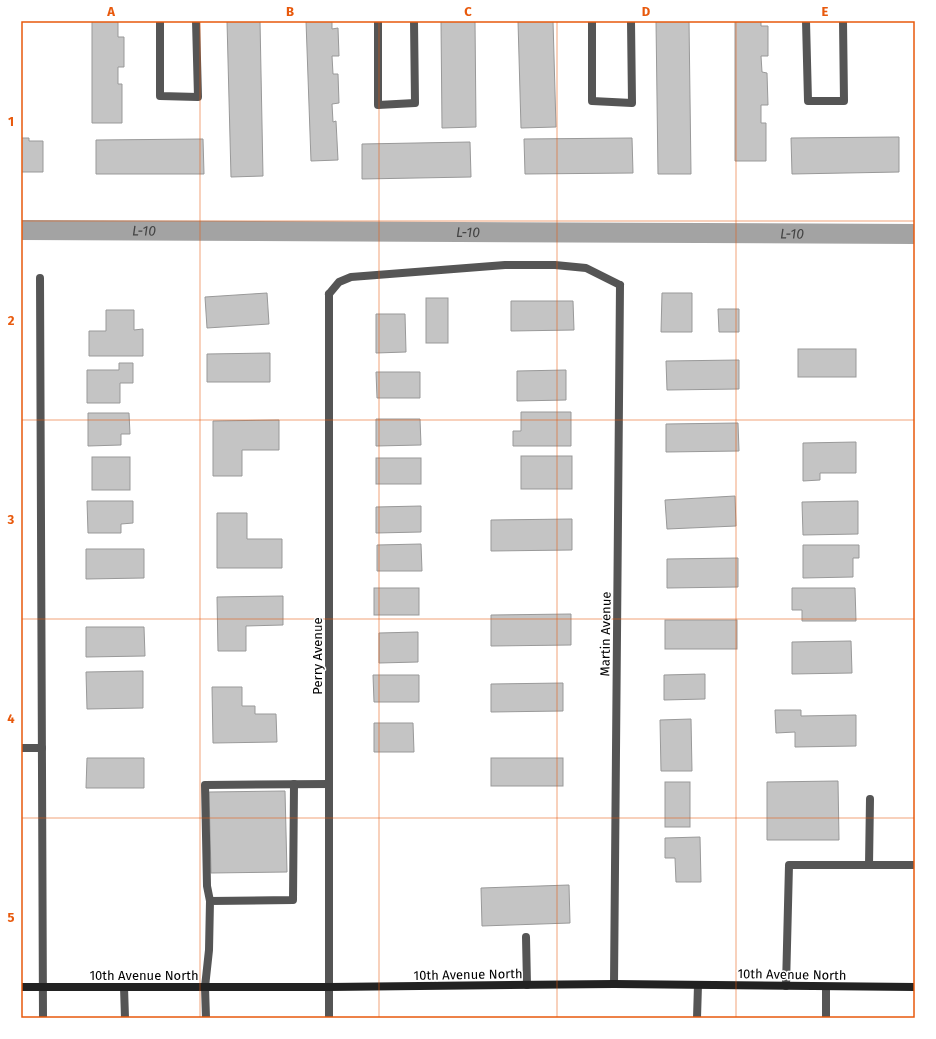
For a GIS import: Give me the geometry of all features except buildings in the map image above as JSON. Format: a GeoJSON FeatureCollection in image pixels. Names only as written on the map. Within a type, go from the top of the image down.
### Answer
{"type":"FeatureCollection","features":[{"type":"Feature","properties":{"kind":"street"},"geometry":{"type":"LineString","coordinates":[[160,21],[160,96],[198,97],[196,21]]}},
{"type":"Feature","properties":{"kind":"street"},"geometry":{"type":"LineString","coordinates":[[378,21],[378,104],[415,103],[414,21]]}},
{"type":"Feature","properties":{"kind":"street"},"geometry":{"type":"LineString","coordinates":[[592,21],[592,101],[632,103],[631,21]]}},
{"type":"Feature","properties":{"kind":"street"},"geometry":{"type":"LineString","coordinates":[[806,21],[808,101],[844,101],[843,21]]}},
{"type":"Feature","properties":{"kind":"street","name":"Perry Avenue"},"geometry":{"type":"LineString","coordinates":[[329,1018],[329,294],[339,282],[351,277],[505,265],[555,265],[586,268],[620,285]]}},
{"type":"Feature","properties":{"kind":"street"},"geometry":{"type":"LineString","coordinates":[[40,278],[43,1018]]}},
{"type":"Feature","properties":{"kind":"street","name":"Martin Avenue"},"geometry":{"type":"LineString","coordinates":[[614,984],[620,285]]}},
{"type":"Feature","properties":{"kind":"street"},"geometry":{"type":"LineString","coordinates":[[21,748],[42,748]]}},
{"type":"Feature","properties":{"kind":"street"},"geometry":{"type":"LineString","coordinates":[[210,901],[293,900],[294,784]]}},
{"type":"Feature","properties":{"kind":"street"},"geometry":{"type":"LineString","coordinates":[[206,1018],[205,987],[209,950],[210,901],[207,886],[205,785],[329,784]]}},
{"type":"Feature","properties":{"kind":"street"},"geometry":{"type":"LineString","coordinates":[[869,865],[870,799]]}},
{"type":"Feature","properties":{"kind":"street"},"geometry":{"type":"LineString","coordinates":[[786,986],[789,865],[915,865]]}},
{"type":"Feature","properties":{"kind":"street"},"geometry":{"type":"LineString","coordinates":[[526,937],[527,985]]}},
{"type":"Feature","properties":{"kind":"street","name":"10th Avenue North"},"geometry":{"type":"LineString","coordinates":[[21,987],[329,987],[614,984],[915,987]]}},
{"type":"Feature","properties":{"kind":"street"},"geometry":{"type":"LineString","coordinates":[[697,1018],[698,985]]}},
{"type":"Feature","properties":{"kind":"street"},"geometry":{"type":"LineString","coordinates":[[826,986],[826,1018]]}},
{"type":"Feature","properties":{"kind":"street"},"geometry":{"type":"LineString","coordinates":[[124,987],[125,1018]]}},
{"type":"Feature","properties":{"kind":"waterway","name":"L-10"},"geometry":{"type":"LineString","coordinates":[[21,230],[915,234]]}}]}
